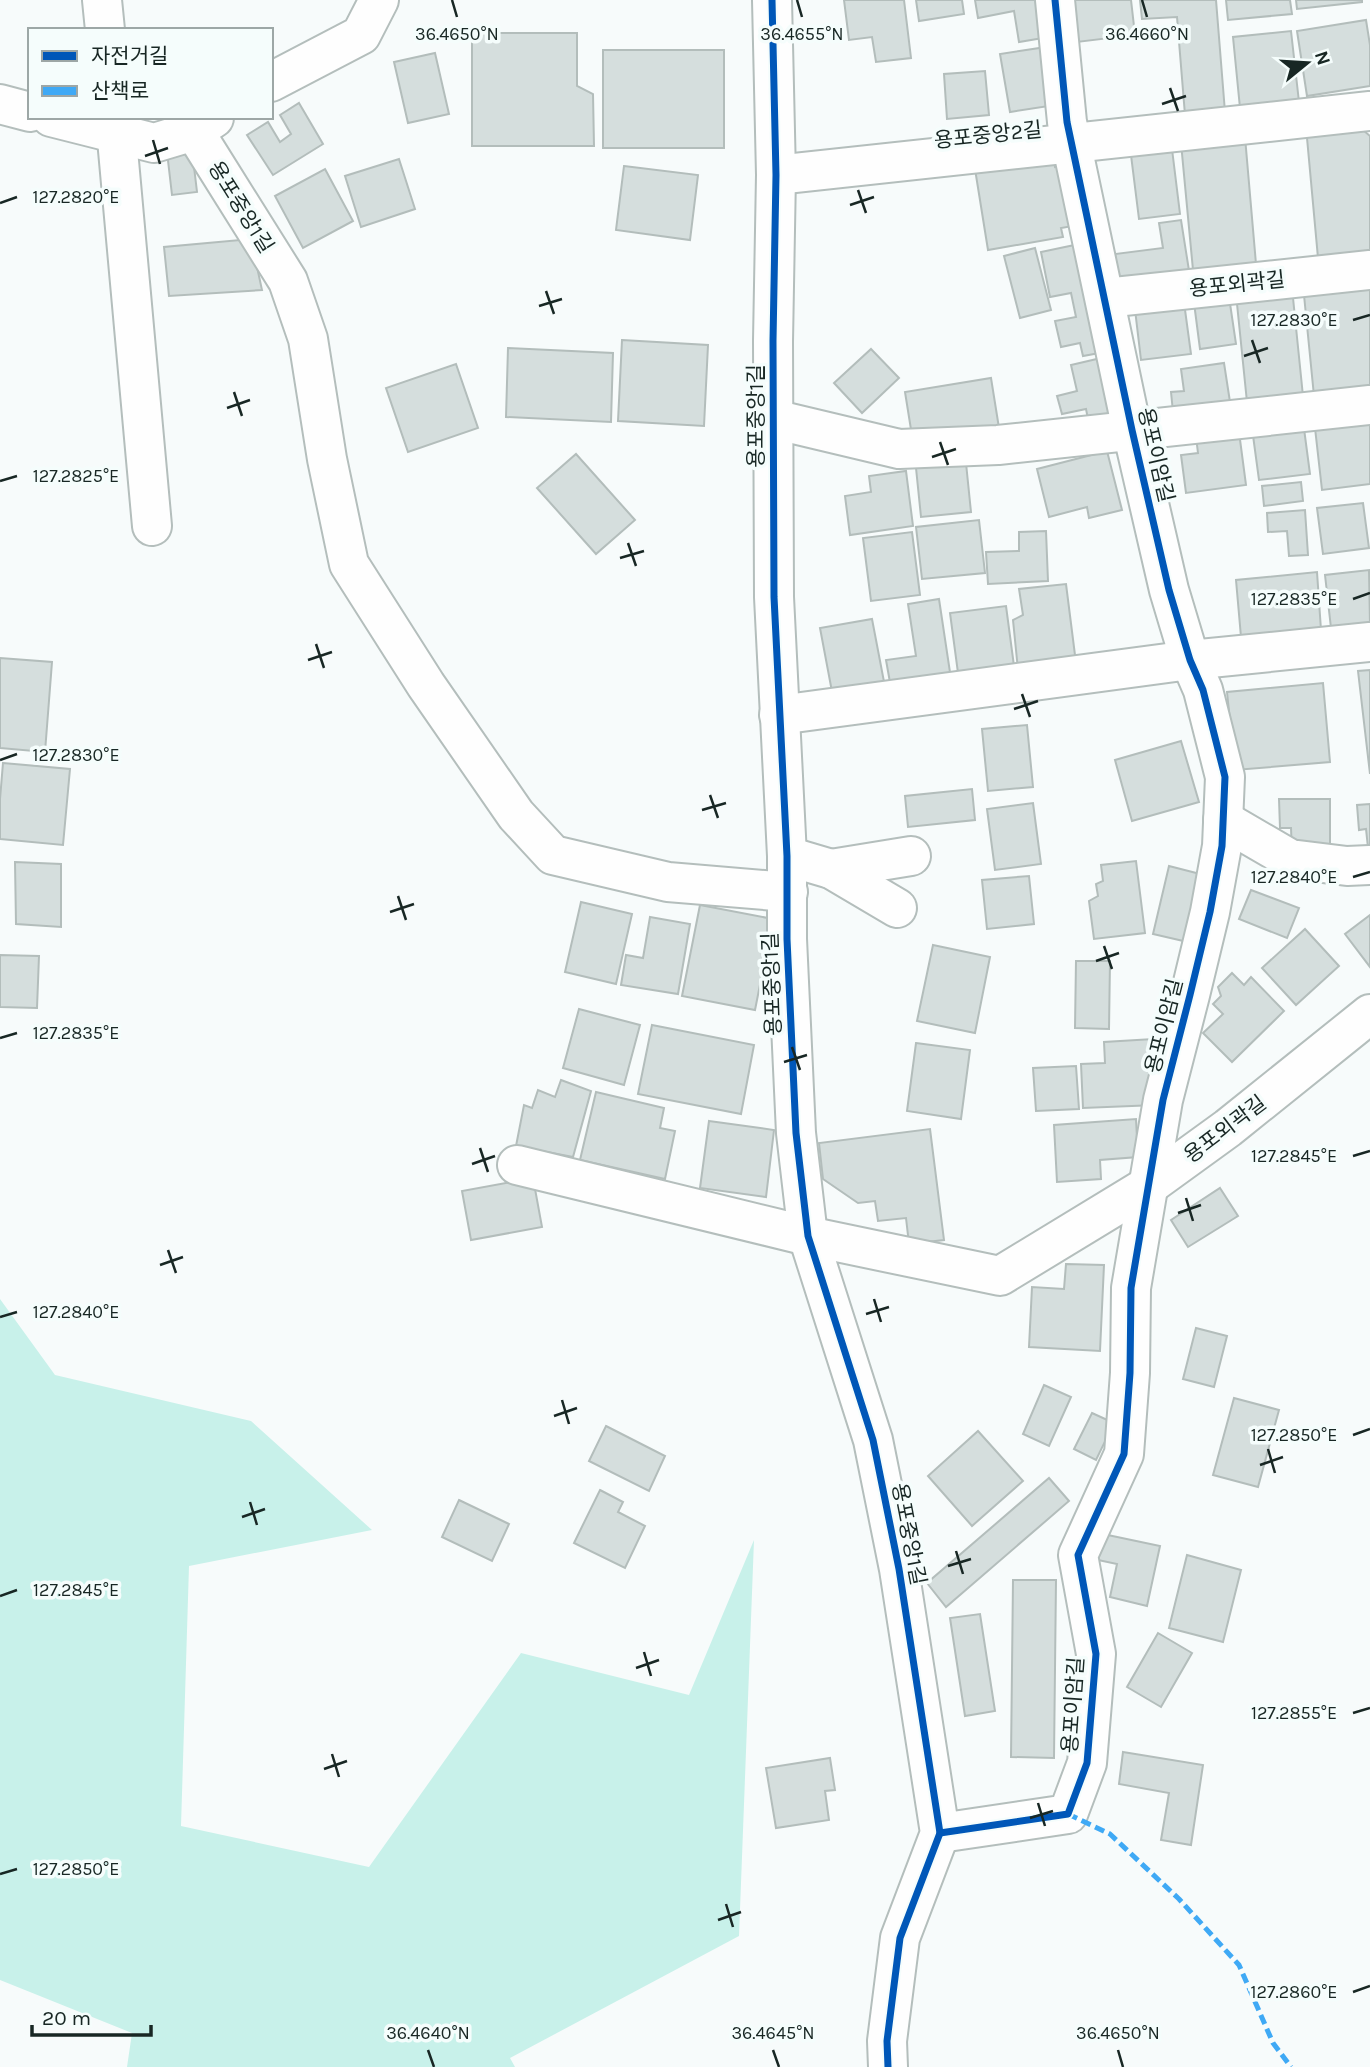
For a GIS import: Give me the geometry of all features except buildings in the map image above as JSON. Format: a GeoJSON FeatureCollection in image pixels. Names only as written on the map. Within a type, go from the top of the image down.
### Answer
{"type":"FeatureCollection","features":[{"type":"Feature","properties":{"kind":"street"},"geometry":{"type":"LineString","coordinates":[[102,0],[105,28]]}},
{"type":"Feature","properties":{"kind":"street"},"geometry":{"type":"LineString","coordinates":[[273,81],[361,35],[379,0]]}},
{"type":"Feature","properties":{"kind":"street","name":"용포중앙1길"},"geometry":{"type":"LineString","coordinates":[[772,0],[776,174],[774,597],[796,1133],[808,1236],[873,1440],[899,1569],[940,1833],[900,1938],[887,2041],[888,2067]]}},
{"type":"Feature","properties":{"kind":"street","name":"용포이암길"},"geometry":{"type":"LineString","coordinates":[[940,1833],[1068,1814],[1087,1763],[1096,1654],[1078,1555],[1124,1454],[1130,1373],[1131,1288],[1163,1100],[1210,912],[1222,846],[1225,777],[1203,690],[1190,660],[1169,590],[1132,430],[1070,133],[1055,0]]}},
{"type":"Feature","properties":{"kind":"street"},"geometry":{"type":"LineString","coordinates":[[0,104],[28,111]]}},
{"type":"Feature","properties":{"kind":"street","name":"용포중앙2길"},"geometry":{"type":"LineString","coordinates":[[776,174],[1070,133],[1370,111]]}},
{"type":"Feature","properties":{"kind":"street"},"geometry":{"type":"LineString","coordinates":[[65,119],[116,126],[153,143],[204,124]]}},
{"type":"Feature","properties":{"kind":"street","name":"용포중앙1길"},"geometry":{"type":"LineString","coordinates":[[204,124],[288,281],[308,339],[327,459],[349,564],[426,685],[516,815],[553,855],[668,882],[787,874]]}},
{"type":"Feature","properties":{"kind":"street"},"geometry":{"type":"LineString","coordinates":[[116,126],[152,527]]}},
{"type":"Feature","properties":{"kind":"street","name":"용포외곽길"},"geometry":{"type":"LineString","coordinates":[[1105,298],[1370,270]]}},
{"type":"Feature","properties":{"kind":"street","name":"용포이암길"},"geometry":{"type":"LineString","coordinates":[[773,419],[898,449],[998,445],[1370,405]]}},
{"type":"Feature","properties":{"kind":"street"},"geometry":{"type":"LineString","coordinates":[[779,715],[1190,660],[1370,642]]}},
{"type":"Feature","properties":{"kind":"street"},"geometry":{"type":"LineString","coordinates":[[1223,820],[1290,859],[1347,866],[1370,865]]}},
{"type":"Feature","properties":{"kind":"street"},"geometry":{"type":"LineString","coordinates":[[787,874],[911,856]]}},
{"type":"Feature","properties":{"kind":"street"},"geometry":{"type":"LineString","coordinates":[[831,869],[897,908]]}},
{"type":"Feature","properties":{"kind":"street","name":"용포외곽길"},"geometry":{"type":"LineString","coordinates":[[808,1236],[1000,1276],[1148,1186],[1228,1128],[1370,1014]]}},
{"type":"Feature","properties":{"kind":"street"},"geometry":{"type":"LineString","coordinates":[[517,1165],[808,1236]]}},
{"type":"Feature","properties":{"kind":"green space"},"geometry":{"type":"Polygon","coordinates":[[[0,1299],[55,1375],[251,1421],[372,1530],[189,1566],[181,1826],[369,1867],[521,1653],[689,1695],[754,1540],[739,1936],[510,2058],[515,2067],[127,2067],[132,2033],[0,1980],[0,1299]]]}},
{"type":"Feature","properties":{"kind":"marked path"},"geometry":{"type":"LineString","coordinates":[[1068,1814],[1110,1834],[1179,1899],[1239,1965],[1273,2043],[1291,2067]]}},
{"type":"Feature","properties":{"kind":"cycle path"},"geometry":{"type":"LineString","coordinates":[[772,0],[776,175],[773,341],[774,597],[787,856],[787,939],[796,1133],[808,1236],[873,1440],[899,1569],[940,1833],[900,1938],[887,2041],[888,2067]]}},
{"type":"Feature","properties":{"kind":"cycle path"},"geometry":{"type":"LineString","coordinates":[[940,1833],[1068,1814],[1087,1763],[1096,1654],[1078,1555],[1124,1454],[1130,1373],[1131,1288],[1163,1100],[1210,912],[1222,846],[1225,777],[1203,690],[1190,660],[1169,590],[1132,430],[1067,122],[1055,0]]}}]}
